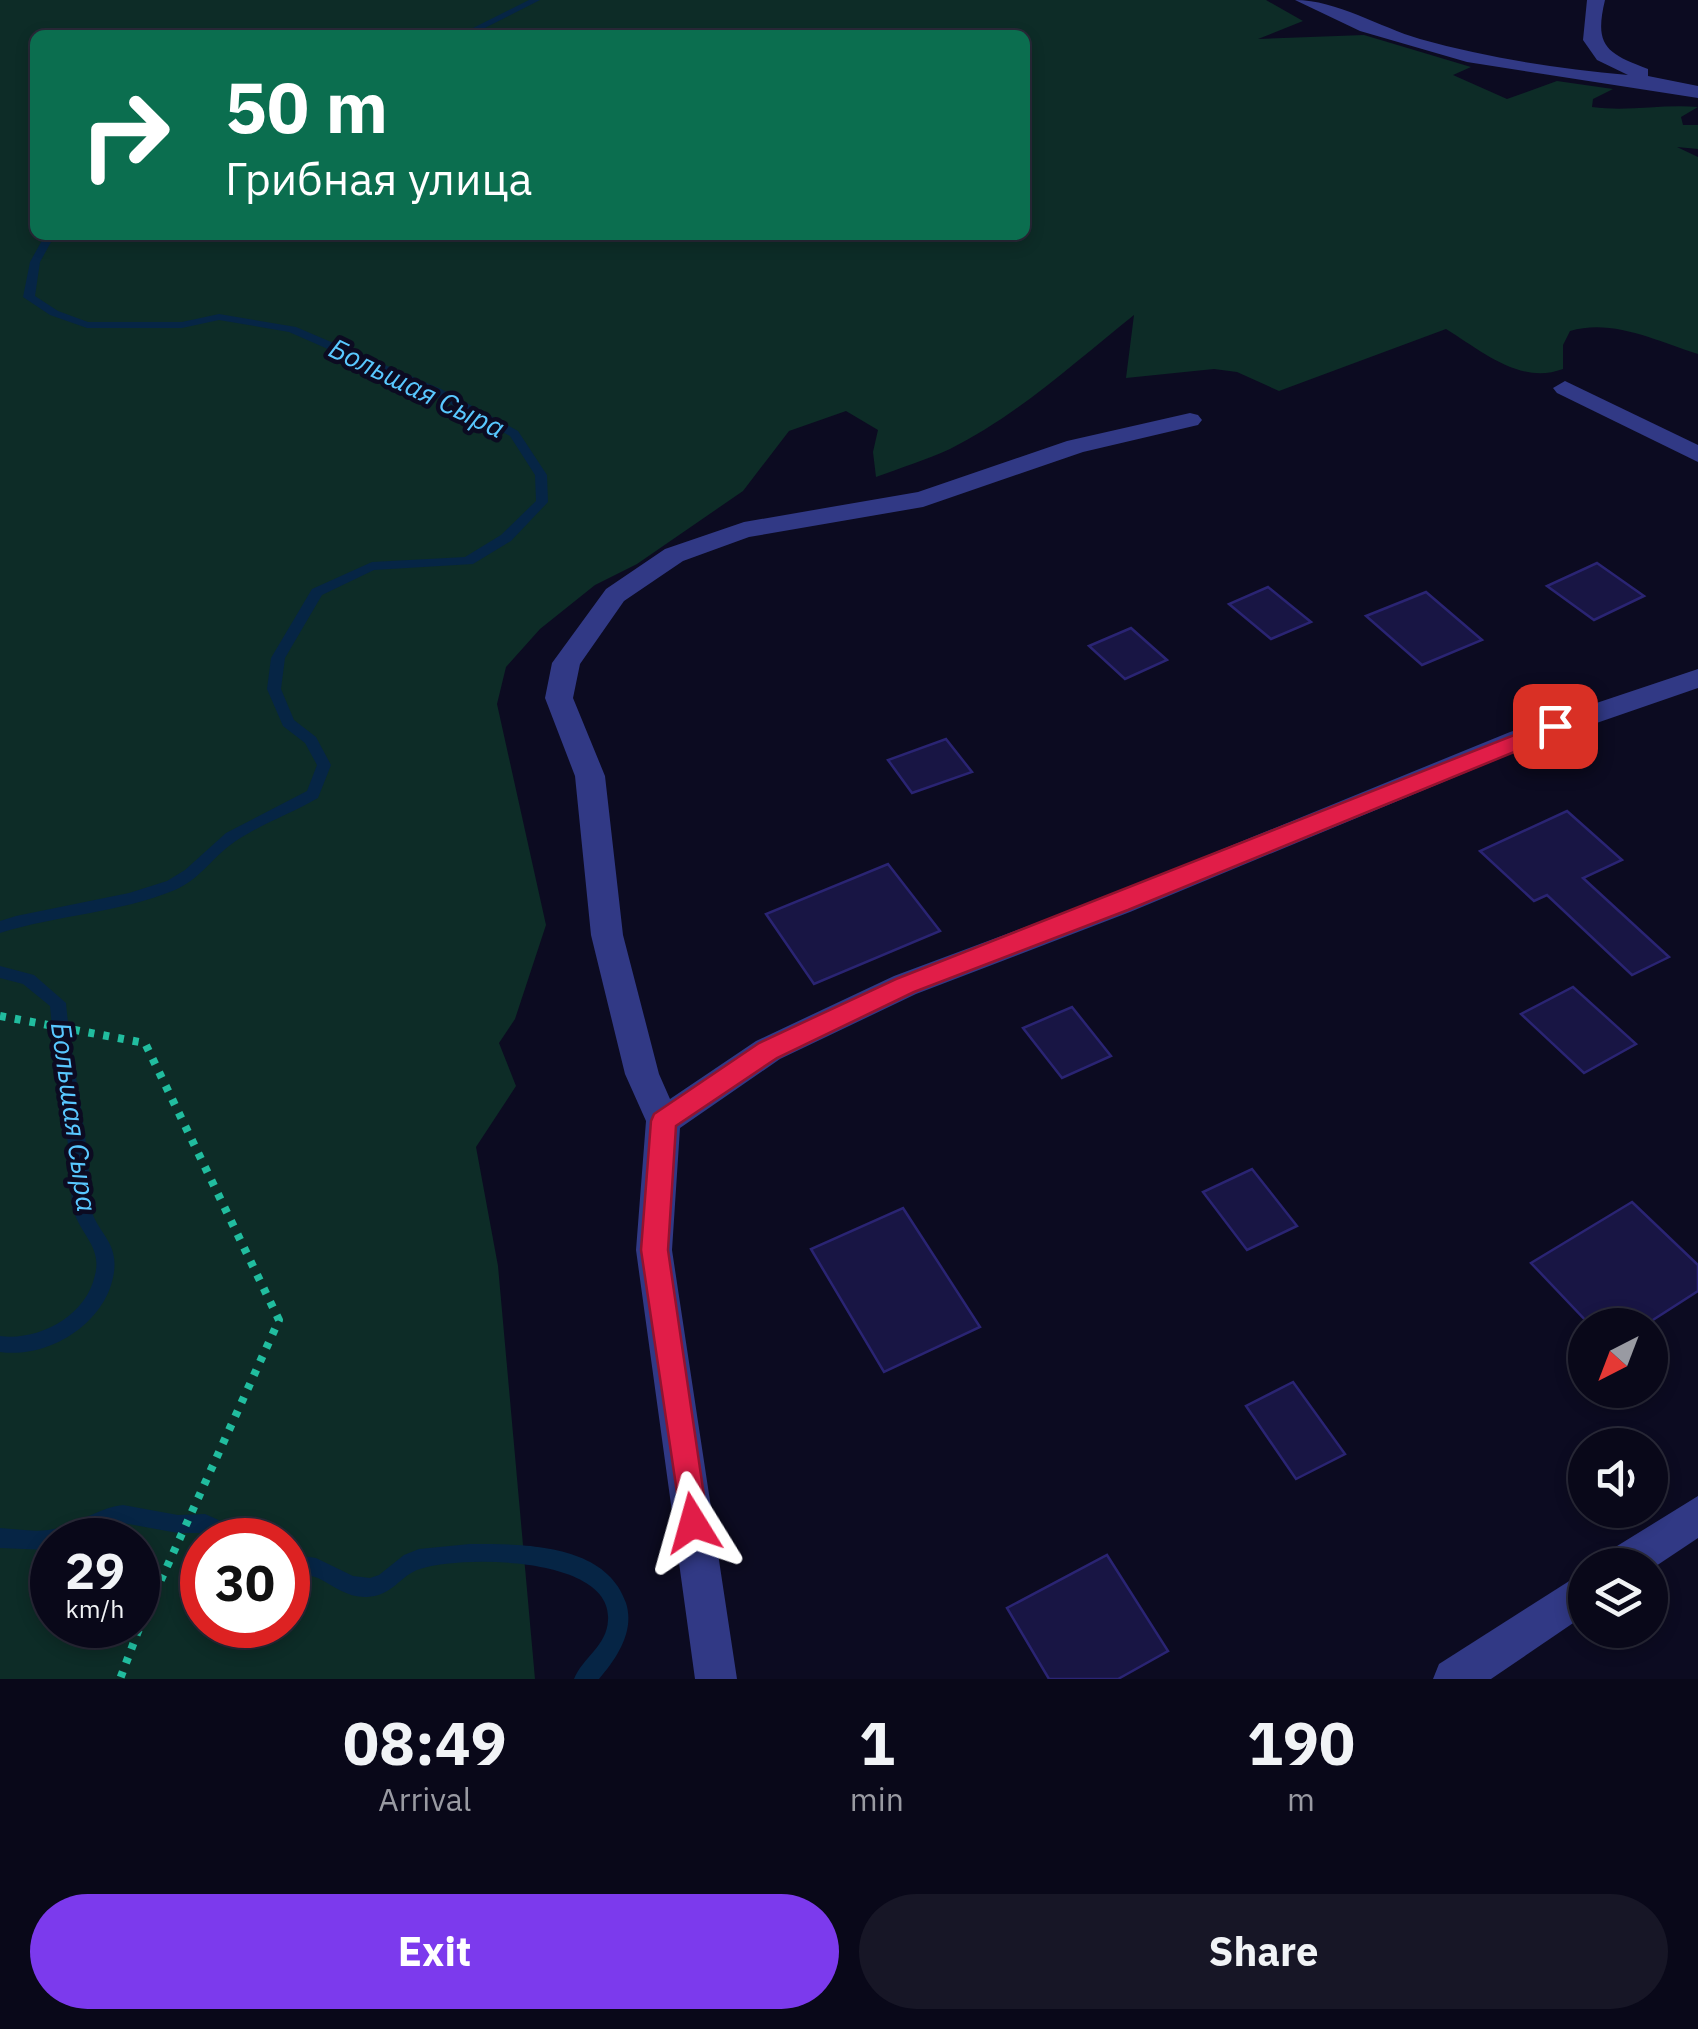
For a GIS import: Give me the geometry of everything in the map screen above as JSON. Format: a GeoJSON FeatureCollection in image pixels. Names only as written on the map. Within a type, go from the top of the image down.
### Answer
{"type":"FeatureCollection","features":[{"type":"Feature","properties":{"kind":"street"},"geometry":{"type":"LineString","coordinates":[[1304,0],[1371,28],[1467,56],[1562,74],[1692,90]]}},
{"type":"Feature","properties":{"kind":"street"},"geometry":{"type":"LineString","coordinates":[[1596,0],[1588,34],[1600,54],[1692,90]]}},
{"type":"Feature","properties":{"kind":"street"},"geometry":{"type":"LineString","coordinates":[[1565,388],[1698,455]]}},
{"type":"Feature","properties":{"kind":"street"},"geometry":{"type":"LineString","coordinates":[[716,1679],[654,1250],[664,1121],[642,1074],[607,935],[590,776],[558,698],[566,663],[616,595],[674,555],[744,530],[923,499],[1076,446],[1190,420]]}},
{"type":"Feature","properties":{"kind":"street"},"geometry":{"type":"LineString","coordinates":[[664,1121],[768,1050],[905,986],[1119,904],[1520,739],[1698,678]]}},
{"type":"Feature","properties":{"kind":"street"},"geometry":{"type":"LineString","coordinates":[[1648,1548],[1698,1514]]}},
{"type":"Feature","properties":{"kind":"street"},"geometry":{"type":"LineString","coordinates":[[1454,1679],[1568,1602]]}},
{"type":"Feature","properties":{"kind":"path"},"geometry":{"type":"LineString","coordinates":[[0,1016],[145,1044],[279,1320],[140,1626],[120,1679]]}},
{"type":"Feature","properties":{"kind":"green space"},"geometry":{"type":"Polygon","coordinates":[[[0,0],[1266,0],[1303,21],[1258,39],[1364,35],[1471,67],[1453,75],[1507,99],[1557,81],[1613,89],[1593,99],[1592,107],[1698,107],[1681,117],[1683,125],[1698,125],[1698,149],[1677,147],[1698,157],[1698,354],[1618,329],[1586,328],[1570,331],[1563,345],[1563,369],[1532,373],[1488,356],[1446,329],[1279,391],[1237,372],[1214,369],[1126,378],[1134,315],[999,420],[950,449],[876,477],[873,452],[878,430],[846,411],[789,431],[743,491],[637,564],[595,585],[540,629],[506,667],[497,704],[546,925],[515,1019],[499,1043],[516,1086],[476,1147],[498,1266],[535,1679],[0,1679],[0,0]]]}},
{"type":"Feature","properties":{"kind":"building"},"geometry":{"type":"Polygon","coordinates":[[[1597,563],[1644,596],[1594,620],[1547,586],[1597,563]]]}},
{"type":"Feature","properties":{"kind":"building"},"geometry":{"type":"Polygon","coordinates":[[[1268,587],[1311,622],[1271,639],[1229,604],[1268,587]]]}},
{"type":"Feature","properties":{"kind":"building"},"geometry":{"type":"Polygon","coordinates":[[[1426,592],[1482,640],[1422,665],[1366,616],[1426,592]]]}},
{"type":"Feature","properties":{"kind":"building"},"geometry":{"type":"Polygon","coordinates":[[[1131,628],[1167,660],[1125,679],[1089,646],[1131,628]]]}},
{"type":"Feature","properties":{"kind":"building"},"geometry":{"type":"Polygon","coordinates":[[[946,739],[972,772],[912,793],[888,760],[946,739]]]}},
{"type":"Feature","properties":{"kind":"building"},"geometry":{"type":"Polygon","coordinates":[[[1567,811],[1622,860],[1583,878],[1669,957],[1632,975],[1547,895],[1534,901],[1480,851],[1567,811]]]}},
{"type":"Feature","properties":{"kind":"building"},"geometry":{"type":"Polygon","coordinates":[[[888,864],[940,931],[814,984],[766,914],[888,864]]]}},
{"type":"Feature","properties":{"kind":"building"},"geometry":{"type":"Polygon","coordinates":[[[1573,987],[1636,1044],[1584,1073],[1521,1014],[1573,987]]]}},
{"type":"Feature","properties":{"kind":"building"},"geometry":{"type":"Polygon","coordinates":[[[1072,1007],[1111,1056],[1062,1078],[1023,1028],[1072,1007]]]}},
{"type":"Feature","properties":{"kind":"building"},"geometry":{"type":"Polygon","coordinates":[[[1252,1169],[1297,1226],[1247,1250],[1203,1192],[1252,1169]]]}},
{"type":"Feature","properties":{"kind":"building"},"geometry":{"type":"Polygon","coordinates":[[[1632,1202],[1698,1265],[1698,1291],[1668,1310],[1574,1308],[1531,1263],[1632,1202]]]}},
{"type":"Feature","properties":{"kind":"building"},"geometry":{"type":"Polygon","coordinates":[[[903,1208],[980,1327],[884,1372],[811,1249],[903,1208]]]}},
{"type":"Feature","properties":{"kind":"building"},"geometry":{"type":"Polygon","coordinates":[[[1293,1382],[1345,1454],[1296,1479],[1246,1406],[1293,1382]]]}},
{"type":"Feature","properties":{"kind":"building"},"geometry":{"type":"Polygon","coordinates":[[[1107,1555],[1168,1651],[1118,1679],[1049,1679],[1007,1608],[1107,1555]]]}},
{"type":"Feature","properties":{"kind":"waterway","name":"Большая Сыра"},"geometry":{"type":"LineString","coordinates":[[474,30],[536,0]]}},
{"type":"Feature","properties":{"kind":"waterway","name":"Большая Сыра"},"geometry":{"type":"LineString","coordinates":[[0,927],[129,899],[172,885],[231,837],[313,794],[324,765],[311,740],[288,723],[274,689],[278,658],[317,592],[372,566],[468,561],[506,538],[542,502],[541,475],[514,434],[437,392],[292,329],[219,317],[182,325],[87,325],[54,313],[29,297],[35,262],[47,240]]}},
{"type":"Feature","properties":{"kind":"waterway","name":"Большая Сыра"},"geometry":{"type":"LineString","coordinates":[[0,972],[28,979],[58,1003],[81,1172],[81,1206],[103,1245],[106,1259],[97,1294],[71,1324],[36,1343],[0,1344]]}},
{"type":"Feature","properties":{"kind":"waterway","name":"Большая Сыра"},"geometry":{"type":"LineString","coordinates":[[0,1538],[48,1540],[85,1529],[107,1516],[123,1514],[180,1524]]}},
{"type":"Feature","properties":{"kind":"waterway","name":"Большая Сыра"},"geometry":{"type":"LineString","coordinates":[[310,1566],[353,1586],[370,1587],[386,1582],[411,1562],[442,1556],[503,1554],[567,1563],[593,1574],[612,1591],[619,1614],[613,1641],[585,1679]]}},
{"type":"Feature","properties":{"kind":"route"},"geometry":{"type":"LineString","coordinates":[[693,1523],[654,1250],[664,1121],[768,1050],[905,986],[1019,939],[1119,904],[1555,726]]}}]}
